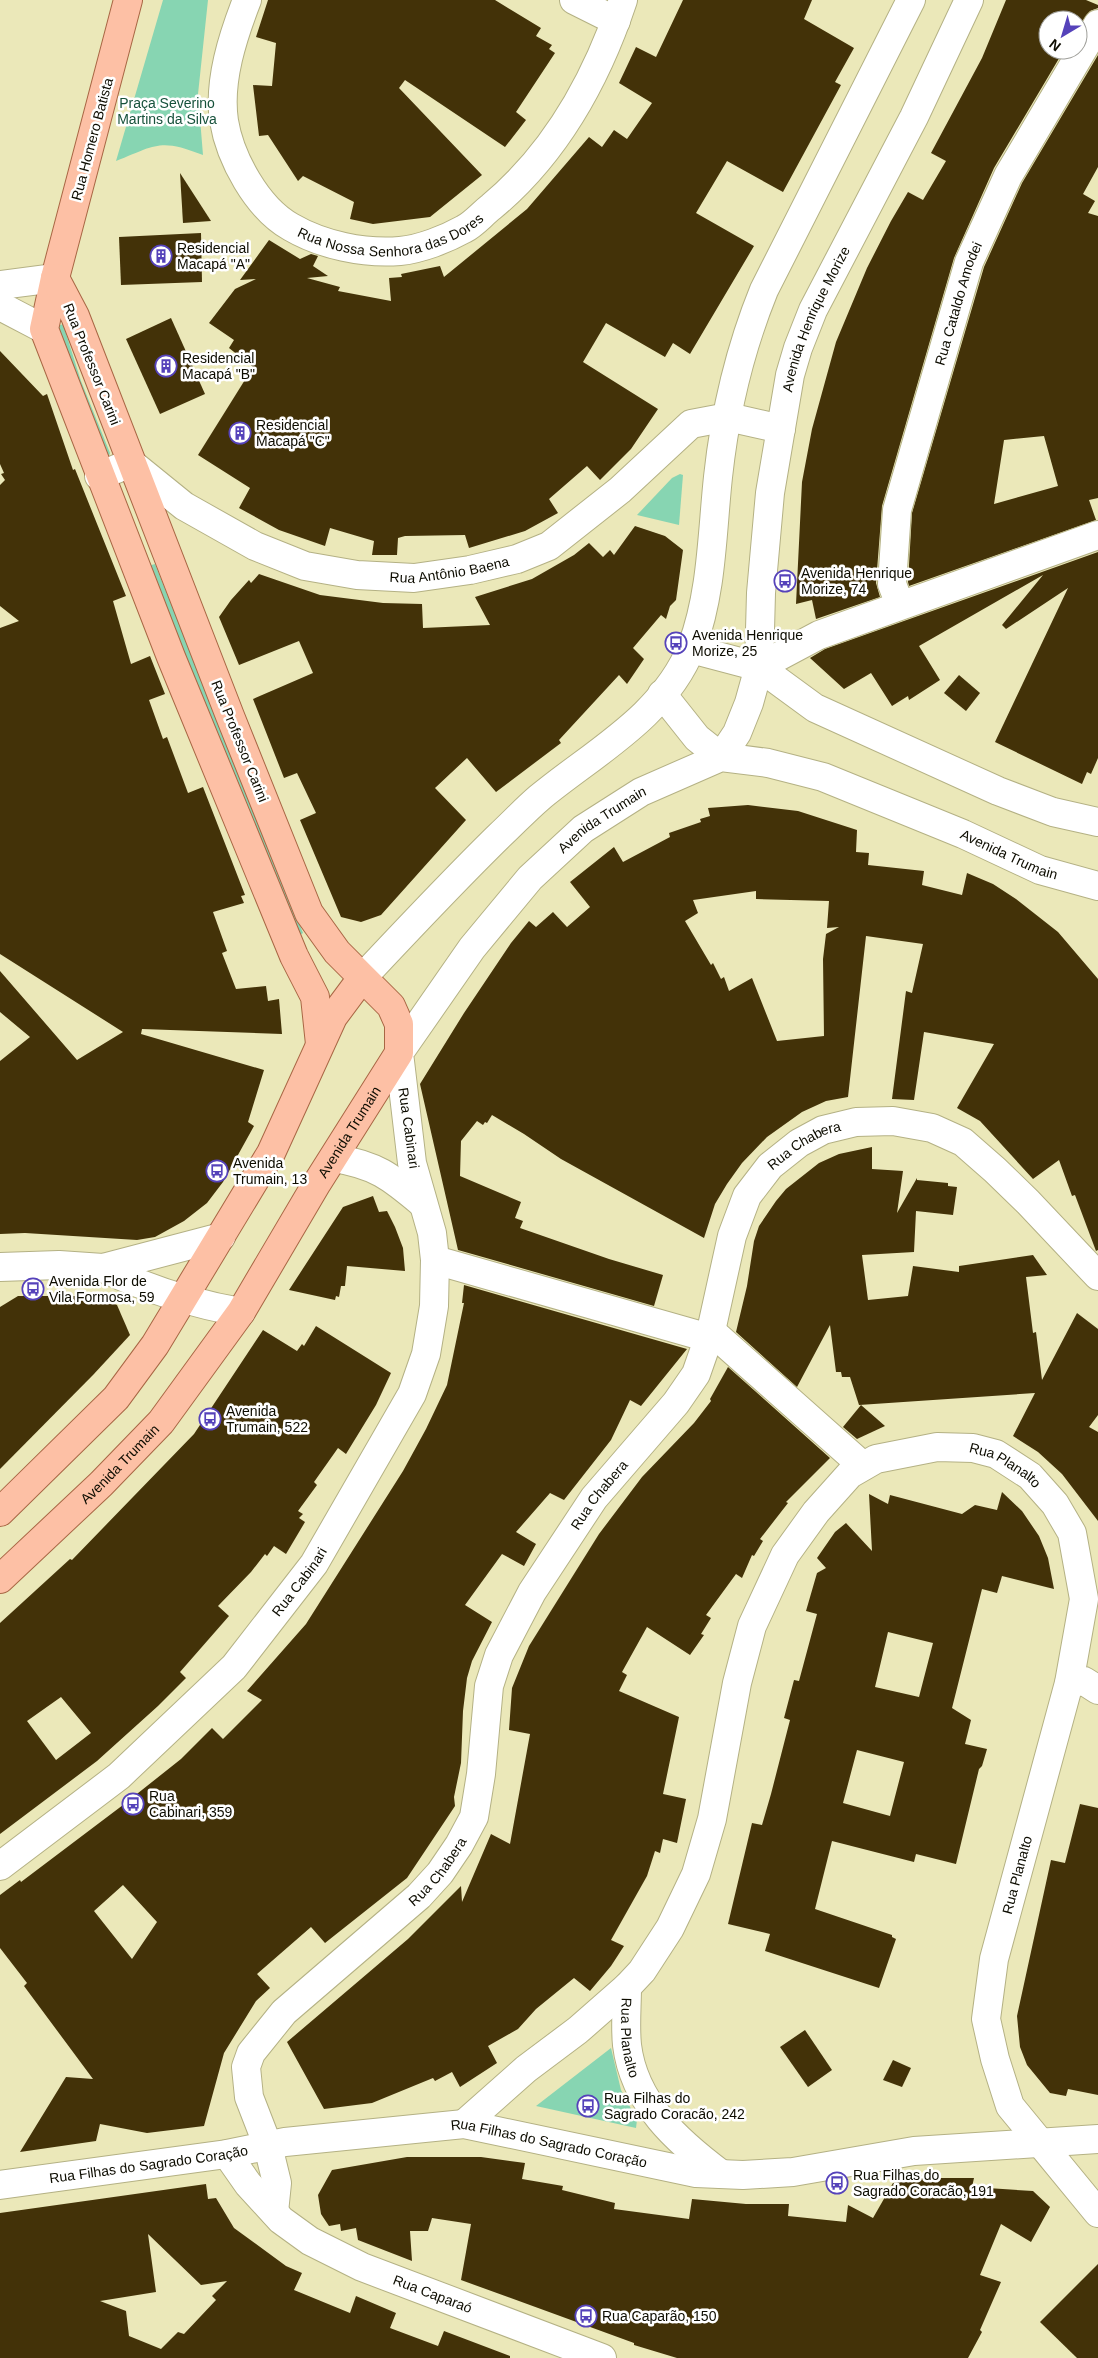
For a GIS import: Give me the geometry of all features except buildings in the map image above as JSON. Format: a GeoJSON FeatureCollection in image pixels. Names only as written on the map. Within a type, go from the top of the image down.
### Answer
{"type":"FeatureCollection","features":[{"type":"Feature","properties":{"kind":"main road","name":"Rua Homero Batista"},"geometry":{"type":"LineString","coordinates":[[55,278],[128,0]]}},
{"type":"Feature","properties":{"kind":"main road","name":"Rua Professor Carini"},"geometry":{"type":"LineString","coordinates":[[44,330],[55,278]]}},
{"type":"Feature","properties":{"kind":"main road","name":"Rua Professor Carini"},"geometry":{"type":"LineString","coordinates":[[55,278],[75,316],[131,463],[309,912],[336,952],[391,1006],[399,1024],[398,1053]]}},
{"type":"Feature","properties":{"kind":"main road"},"geometry":{"type":"LineString","coordinates":[[44,330],[99,476],[171,657],[294,956],[315,998],[320,1044]]}},
{"type":"Feature","properties":{"kind":"main road"},"geometry":{"type":"LineString","coordinates":[[0,1512],[116,1398],[155,1345],[184,1300],[271,1153],[333,1017],[362,978]]}},
{"type":"Feature","properties":{"kind":"main road","name":"Avenida Trumain"},"geometry":{"type":"LineString","coordinates":[[0,1579],[94,1491],[161,1422],[241,1312],[398,1053]]}},
{"type":"Feature","properties":{"kind":"street","name":"Rua Nossa Senhora das Dores"},"geometry":{"type":"LineString","coordinates":[[247,0],[230,52],[224,84],[224,121],[237,164],[263,204],[290,227],[327,243],[368,250],[401,250],[439,240],[466,228],[511,190],[542,154],[581,98],[607,46],[619,11]]}},
{"type":"Feature","properties":{"kind":"street"},"geometry":{"type":"LineString","coordinates":[[574,0],[619,11]]}},
{"type":"Feature","properties":{"kind":"street"},"geometry":{"type":"LineString","coordinates":[[362,978],[466,869],[538,799],[640,719],[678,673],[690,649],[702,616],[718,474],[734,379],[752,320],[764,290],[911,0]]}},
{"type":"Feature","properties":{"kind":"street","name":"Avenida Henrique Morize"},"geometry":{"type":"LineString","coordinates":[[759,667],[761,593],[770,493],[790,374],[813,310],[914,117],[969,0]]}},
{"type":"Feature","properties":{"kind":"street","name":"Rua Cataldo Amodei"},"geometry":{"type":"LineString","coordinates":[[900,605],[892,584],[898,510],[969,262],[1008,176],[1098,24]]}},
{"type":"Feature","properties":{"kind":"street"},"geometry":{"type":"LineString","coordinates":[[0,285],[55,278]]}},
{"type":"Feature","properties":{"kind":"street"},"geometry":{"type":"LineString","coordinates":[[0,306],[44,330]]}},
{"type":"Feature","properties":{"kind":"street","name":"Rua Antônio Baena"},"geometry":{"type":"LineString","coordinates":[[131,463],[184,506],[255,546],[305,566],[357,575],[414,578],[470,570],[517,559],[549,546],[620,490],[691,424],[728,417],[781,429]]}},
{"type":"Feature","properties":{"kind":"street"},"geometry":{"type":"LineString","coordinates":[[99,476],[131,463]]}},
{"type":"Feature","properties":{"kind":"street"},"geometry":{"type":"LineString","coordinates":[[662,694],[697,738],[721,758],[737,734],[749,703],[759,667],[819,635],[1098,535]]}},
{"type":"Feature","properties":{"kind":"street"},"geometry":{"type":"LineString","coordinates":[[690,649],[759,667],[815,708],[875,737],[998,791],[1053,812],[1098,822]]}},
{"type":"Feature","properties":{"kind":"street","name":"Avenida Trumain"},"geometry":{"type":"LineString","coordinates":[[398,1053],[472,948],[530,878],[583,829],[641,792],[721,758],[768,763],[823,778],[963,834],[1040,870],[1098,886]]}},
{"type":"Feature","properties":{"kind":"street","name":"Rua Cabinari"},"geometry":{"type":"LineString","coordinates":[[0,1866],[119,1776],[234,1667],[314,1564],[412,1394],[426,1354],[434,1306],[435,1260],[432,1233],[412,1163],[398,1053]]}},
{"type":"Feature","properties":{"kind":"street","name":"Rua Chabera"},"geometry":{"type":"LineString","coordinates":[[268,2146],[249,2097],[246,2067],[251,2053],[284,2012],[419,1896],[440,1873],[460,1845],[474,1817],[481,1774],[489,1686],[499,1654],[532,1592],[594,1498],[676,1403],[696,1374],[710,1334],[732,1236],[747,1196],[770,1166],[799,1143],[823,1130],[856,1122],[893,1121],[932,1128],[963,1142],[1028,1202],[1098,1276]]}},
{"type":"Feature","properties":{"kind":"street","name":"Rua Cabinari"},"geometry":{"type":"LineString","coordinates":[[334,1158],[374,1167],[394,1179],[422,1203]]}},
{"type":"Feature","properties":{"kind":"street"},"geometry":{"type":"LineString","coordinates":[[0,1267],[52,1265],[103,1268],[221,1237]]}},
{"type":"Feature","properties":{"kind":"street"},"geometry":{"type":"LineString","coordinates":[[435,1260],[710,1334],[863,1466]]}},
{"type":"Feature","properties":{"kind":"street"},"geometry":{"type":"LineString","coordinates":[[103,1268],[138,1284],[184,1300],[241,1312]]}},
{"type":"Feature","properties":{"kind":"street","name":"Rua Planalto"},"geometry":{"type":"LineString","coordinates":[[464,2124],[526,2069],[578,2030],[628,1987],[642,1971],[670,1928],[696,1874],[712,1819],[737,1683],[752,1626],[767,1590],[785,1555],[816,1512],[850,1474],[876,1459],[928,1448],[973,1448],[996,1454],[1030,1476],[1055,1504],[1072,1533],[1084,1598],[1069,1683],[994,1959],[986,2019],[995,2059],[1010,2106],[1098,2213]]}},
{"type":"Feature","properties":{"kind":"street"},"geometry":{"type":"LineString","coordinates":[[1069,1683],[1084,1681],[1098,1690]]}},
{"type":"Feature","properties":{"kind":"street","name":"Rua Planalto"},"geometry":{"type":"LineString","coordinates":[[628,1987],[627,2046],[644,2097],[662,2123],[688,2149],[721,2174]]}},
{"type":"Feature","properties":{"kind":"street","name":"Rua Filhas do Sagrado Coração"},"geometry":{"type":"LineString","coordinates":[[0,2185],[227,2154],[268,2146],[464,2124],[696,2173],[743,2175],[793,2172],[914,2151],[1098,2139]]}},
{"type":"Feature","properties":{"kind":"street"},"geometry":{"type":"LineString","coordinates":[[268,2146],[277,2183],[274,2212]]}},
{"type":"Feature","properties":{"kind":"street","name":"Rua Caparaó"},"geometry":{"type":"LineString","coordinates":[[227,2154],[248,2184],[274,2212],[294,2232],[310,2242],[362,2267],[602,2358]]}},
{"type":"Feature","properties":{"kind":"green space","name":"Praça Severino Martins da Silva"},"geometry":{"type":"Polygon","coordinates":[[[163,0],[208,0],[198,94],[203,155],[167,145],[140,151],[116,161],[163,0]]]}},
{"type":"Feature","properties":{"kind":"green space"},"geometry":{"type":"Polygon","coordinates":[[[63,324],[81,381],[110,453],[109,456],[104,456],[67,356],[58,326],[63,324]]]}},
{"type":"Feature","properties":{"kind":"green space"},"geometry":{"type":"Polygon","coordinates":[[[680,474],[683,475],[679,525],[637,515],[672,478],[680,474]]]}},
{"type":"Feature","properties":{"kind":"green space"},"geometry":{"type":"Polygon","coordinates":[[[155,564],[303,933],[297,937],[148,566],[155,564]]]}},
{"type":"Feature","properties":{"kind":"green space"},"geometry":{"type":"Polygon","coordinates":[[[611,2048],[621,2090],[637,2120],[636,2128],[536,2106],[611,2048]]]}},
{"type":"Feature","properties":{"kind":"place","name":"Residencial Macapá \"A\""},"geometry":{"type":"Point","coordinates":[161,256]}},
{"type":"Feature","properties":{"kind":"place","name":"Residencial Macapá \"B\""},"geometry":{"type":"Point","coordinates":[166,366]}},
{"type":"Feature","properties":{"kind":"place","name":"Residencial Macapá \"C\""},"geometry":{"type":"Point","coordinates":[240,433]}},
{"type":"Feature","properties":{"kind":"place","name":"Avenida Henrique Morize, 74"},"geometry":{"type":"Point","coordinates":[785,581]}},
{"type":"Feature","properties":{"kind":"place","name":"Avenida Henrique Morize, 25"},"geometry":{"type":"Point","coordinates":[676,643]}},
{"type":"Feature","properties":{"kind":"place","name":"Avenida Trumain, 13"},"geometry":{"type":"Point","coordinates":[217,1171]}},
{"type":"Feature","properties":{"kind":"place","name":"Avenida Flor de Vila Formosa, 59"},"geometry":{"type":"Point","coordinates":[33,1289]}},
{"type":"Feature","properties":{"kind":"place","name":"Avenida Trumain, 522"},"geometry":{"type":"Point","coordinates":[210,1419]}},
{"type":"Feature","properties":{"kind":"place","name":"Rua Cabinari, 359"},"geometry":{"type":"Point","coordinates":[133,1804]}},
{"type":"Feature","properties":{"kind":"place","name":"Rua Filhas do Sagrado Coracão, 242"},"geometry":{"type":"Point","coordinates":[588,2106]}},
{"type":"Feature","properties":{"kind":"place","name":"Rua Filhas do Sagrado Coracão, 191"},"geometry":{"type":"Point","coordinates":[837,2183]}},
{"type":"Feature","properties":{"kind":"place","name":"Rua Caparão, 150"},"geometry":{"type":"Point","coordinates":[586,2316]}}]}
